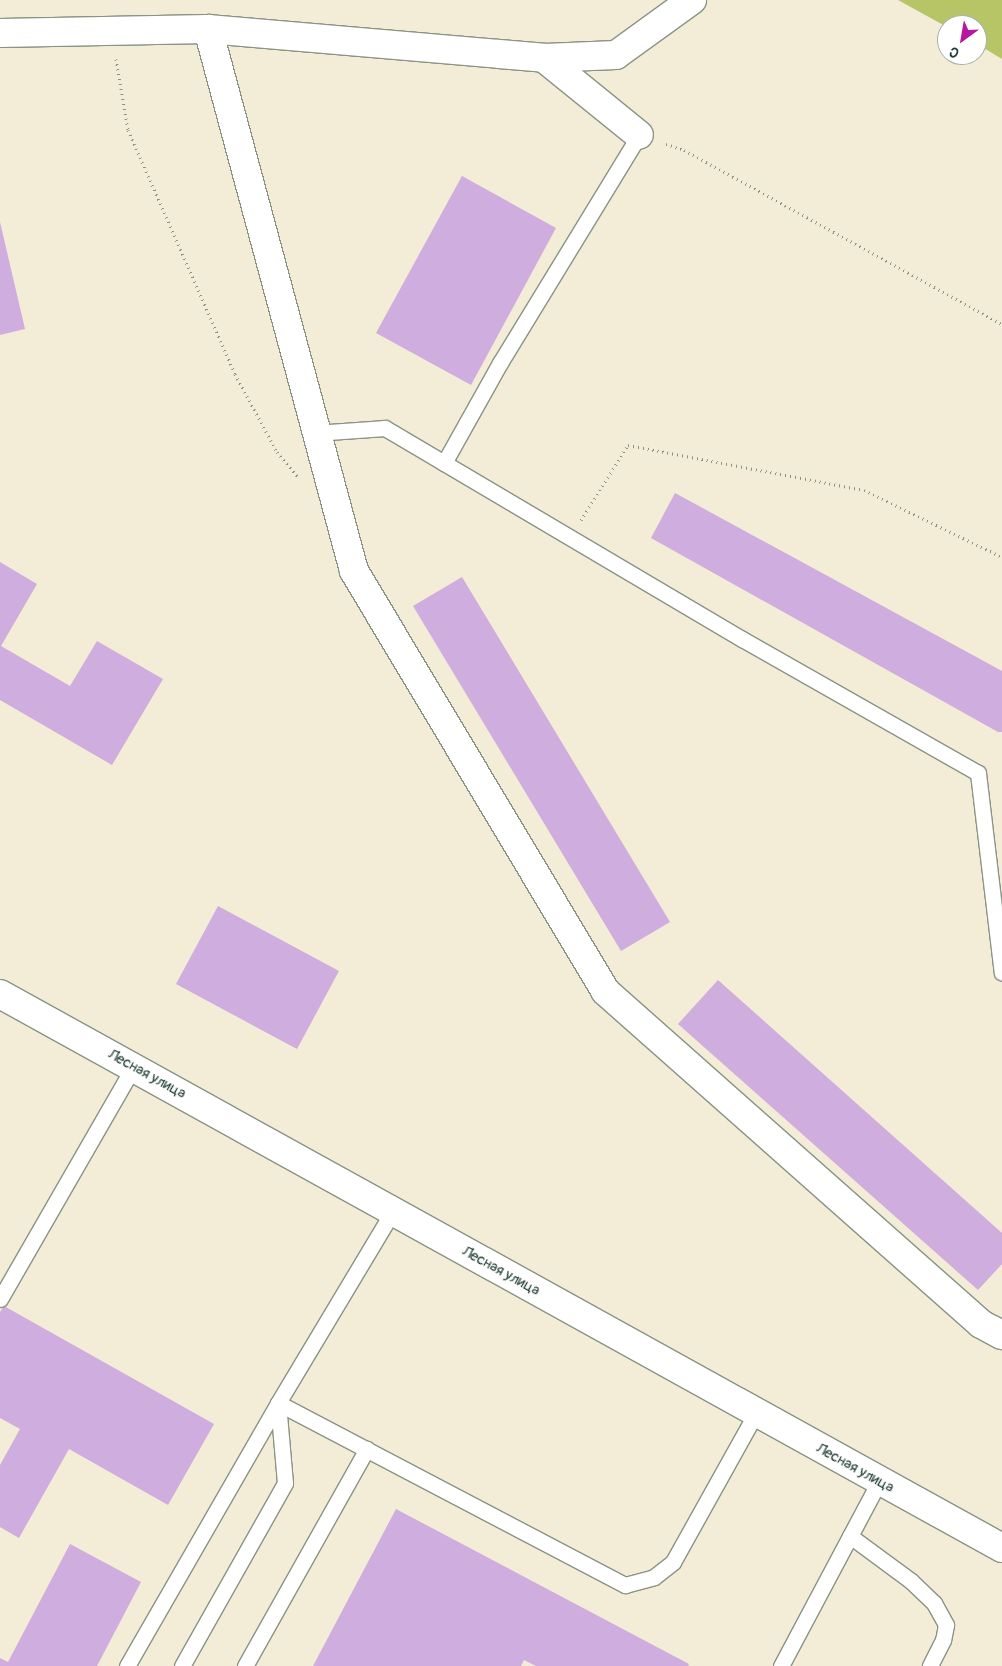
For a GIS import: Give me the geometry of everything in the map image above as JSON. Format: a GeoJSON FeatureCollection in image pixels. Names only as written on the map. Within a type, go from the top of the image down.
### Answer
{"type":"FeatureCollection","features":[{"type":"Feature","properties":{"kind":"street"},"geometry":{"type":"LineString","coordinates":[[0,33],[208,29],[544,58],[616,55],[692,0]]}},
{"type":"Feature","properties":{"kind":"street"},"geometry":{"type":"LineString","coordinates":[[208,29],[354,571],[605,991],[981,1324],[1002,1335]]}},
{"type":"Feature","properties":{"kind":"street"},"geometry":{"type":"LineString","coordinates":[[544,58],[639,136]]}},
{"type":"Feature","properties":{"kind":"street","name":"Лесная улица"},"geometry":{"type":"LineString","coordinates":[[0,994],[134,1066],[879,1482],[1002,1548]]}},
{"type":"Feature","properties":{"kind":"lane"},"geometry":{"type":"LineString","coordinates":[[444,463],[500,363],[639,136]]}},
{"type":"Feature","properties":{"kind":"lane"},"geometry":{"type":"LineString","coordinates":[[316,433],[385,428],[978,773],[1002,973]]}},
{"type":"Feature","properties":{"kind":"lane"},"geometry":{"type":"LineString","coordinates":[[0,1299],[134,1066]]}},
{"type":"Feature","properties":{"kind":"lane"},"geometry":{"type":"LineString","coordinates":[[127,1666],[278,1403],[393,1211]]}},
{"type":"Feature","properties":{"kind":"lane"},"geometry":{"type":"LineString","coordinates":[[278,1403],[625,1585],[654,1577],[673,1562],[756,1413]]}},
{"type":"Feature","properties":{"kind":"lane"},"geometry":{"type":"LineString","coordinates":[[182,1666],[285,1483],[278,1403]]}},
{"type":"Feature","properties":{"kind":"lane"},"geometry":{"type":"LineString","coordinates":[[246,1666],[367,1449]]}},
{"type":"Feature","properties":{"kind":"lane"},"geometry":{"type":"LineString","coordinates":[[781,1666],[879,1482]]}},
{"type":"Feature","properties":{"kind":"lane"},"geometry":{"type":"LineString","coordinates":[[850,1536],[911,1580],[934,1602],[946,1625],[935,1664]]}},
{"type":"Feature","properties":{"kind":"path"},"geometry":{"type":"LineString","coordinates":[[115,57],[128,130],[235,374],[277,452],[301,481]]}},
{"type":"Feature","properties":{"kind":"path"},"geometry":{"type":"LineString","coordinates":[[639,136],[684,150],[1002,324]]}},
{"type":"Feature","properties":{"kind":"path"},"geometry":{"type":"LineString","coordinates":[[570,537],[628,445],[864,490],[1002,557]]}},
{"type":"Feature","properties":{"kind":"green space"},"geometry":{"type":"Polygon","coordinates":[[[898,0],[1002,0],[1002,59],[987,50],[987,15],[937,15],[937,21],[898,0]]]}},
{"type":"Feature","properties":{"kind":"building"},"geometry":{"type":"Polygon","coordinates":[[[462,176],[556,228],[471,385],[376,333],[462,176]]]}},
{"type":"Feature","properties":{"kind":"building"},"geometry":{"type":"Polygon","coordinates":[[[0,222],[25,329],[0,335],[0,222]]]}},
{"type":"Feature","properties":{"kind":"building"},"geometry":{"type":"Polygon","coordinates":[[[675,493],[1002,671],[1002,732],[998,732],[651,538],[675,493]]]}},
{"type":"Feature","properties":{"kind":"building"},"geometry":{"type":"Polygon","coordinates":[[[0,562],[37,584],[1,646],[70,686],[97,641],[163,679],[112,765],[0,700],[0,562]]]}},
{"type":"Feature","properties":{"kind":"building"},"geometry":{"type":"Polygon","coordinates":[[[462,577],[670,922],[621,951],[413,606],[462,577]]]}},
{"type":"Feature","properties":{"kind":"building"},"geometry":{"type":"Polygon","coordinates":[[[218,906],[339,971],[297,1049],[176,984],[218,906]]]}},
{"type":"Feature","properties":{"kind":"building"},"geometry":{"type":"Polygon","coordinates":[[[718,980],[1002,1233],[1002,1264],[978,1290],[678,1024],[718,980]]]}},
{"type":"Feature","properties":{"kind":"building"},"geometry":{"type":"Polygon","coordinates":[[[4,1306],[214,1424],[168,1505],[69,1449],[19,1538],[0,1527],[0,1465],[20,1429],[0,1418],[0,1312],[4,1306]]]}},
{"type":"Feature","properties":{"kind":"building"},"geometry":{"type":"Polygon","coordinates":[[[396,1509],[689,1664],[688,1666],[536,1666],[524,1660],[521,1666],[313,1666],[396,1509]]]}},
{"type":"Feature","properties":{"kind":"building"},"geometry":{"type":"Polygon","coordinates":[[[70,1544],[141,1582],[97,1666],[0,1666],[0,1658],[8,1662],[70,1544]]]}}]}
